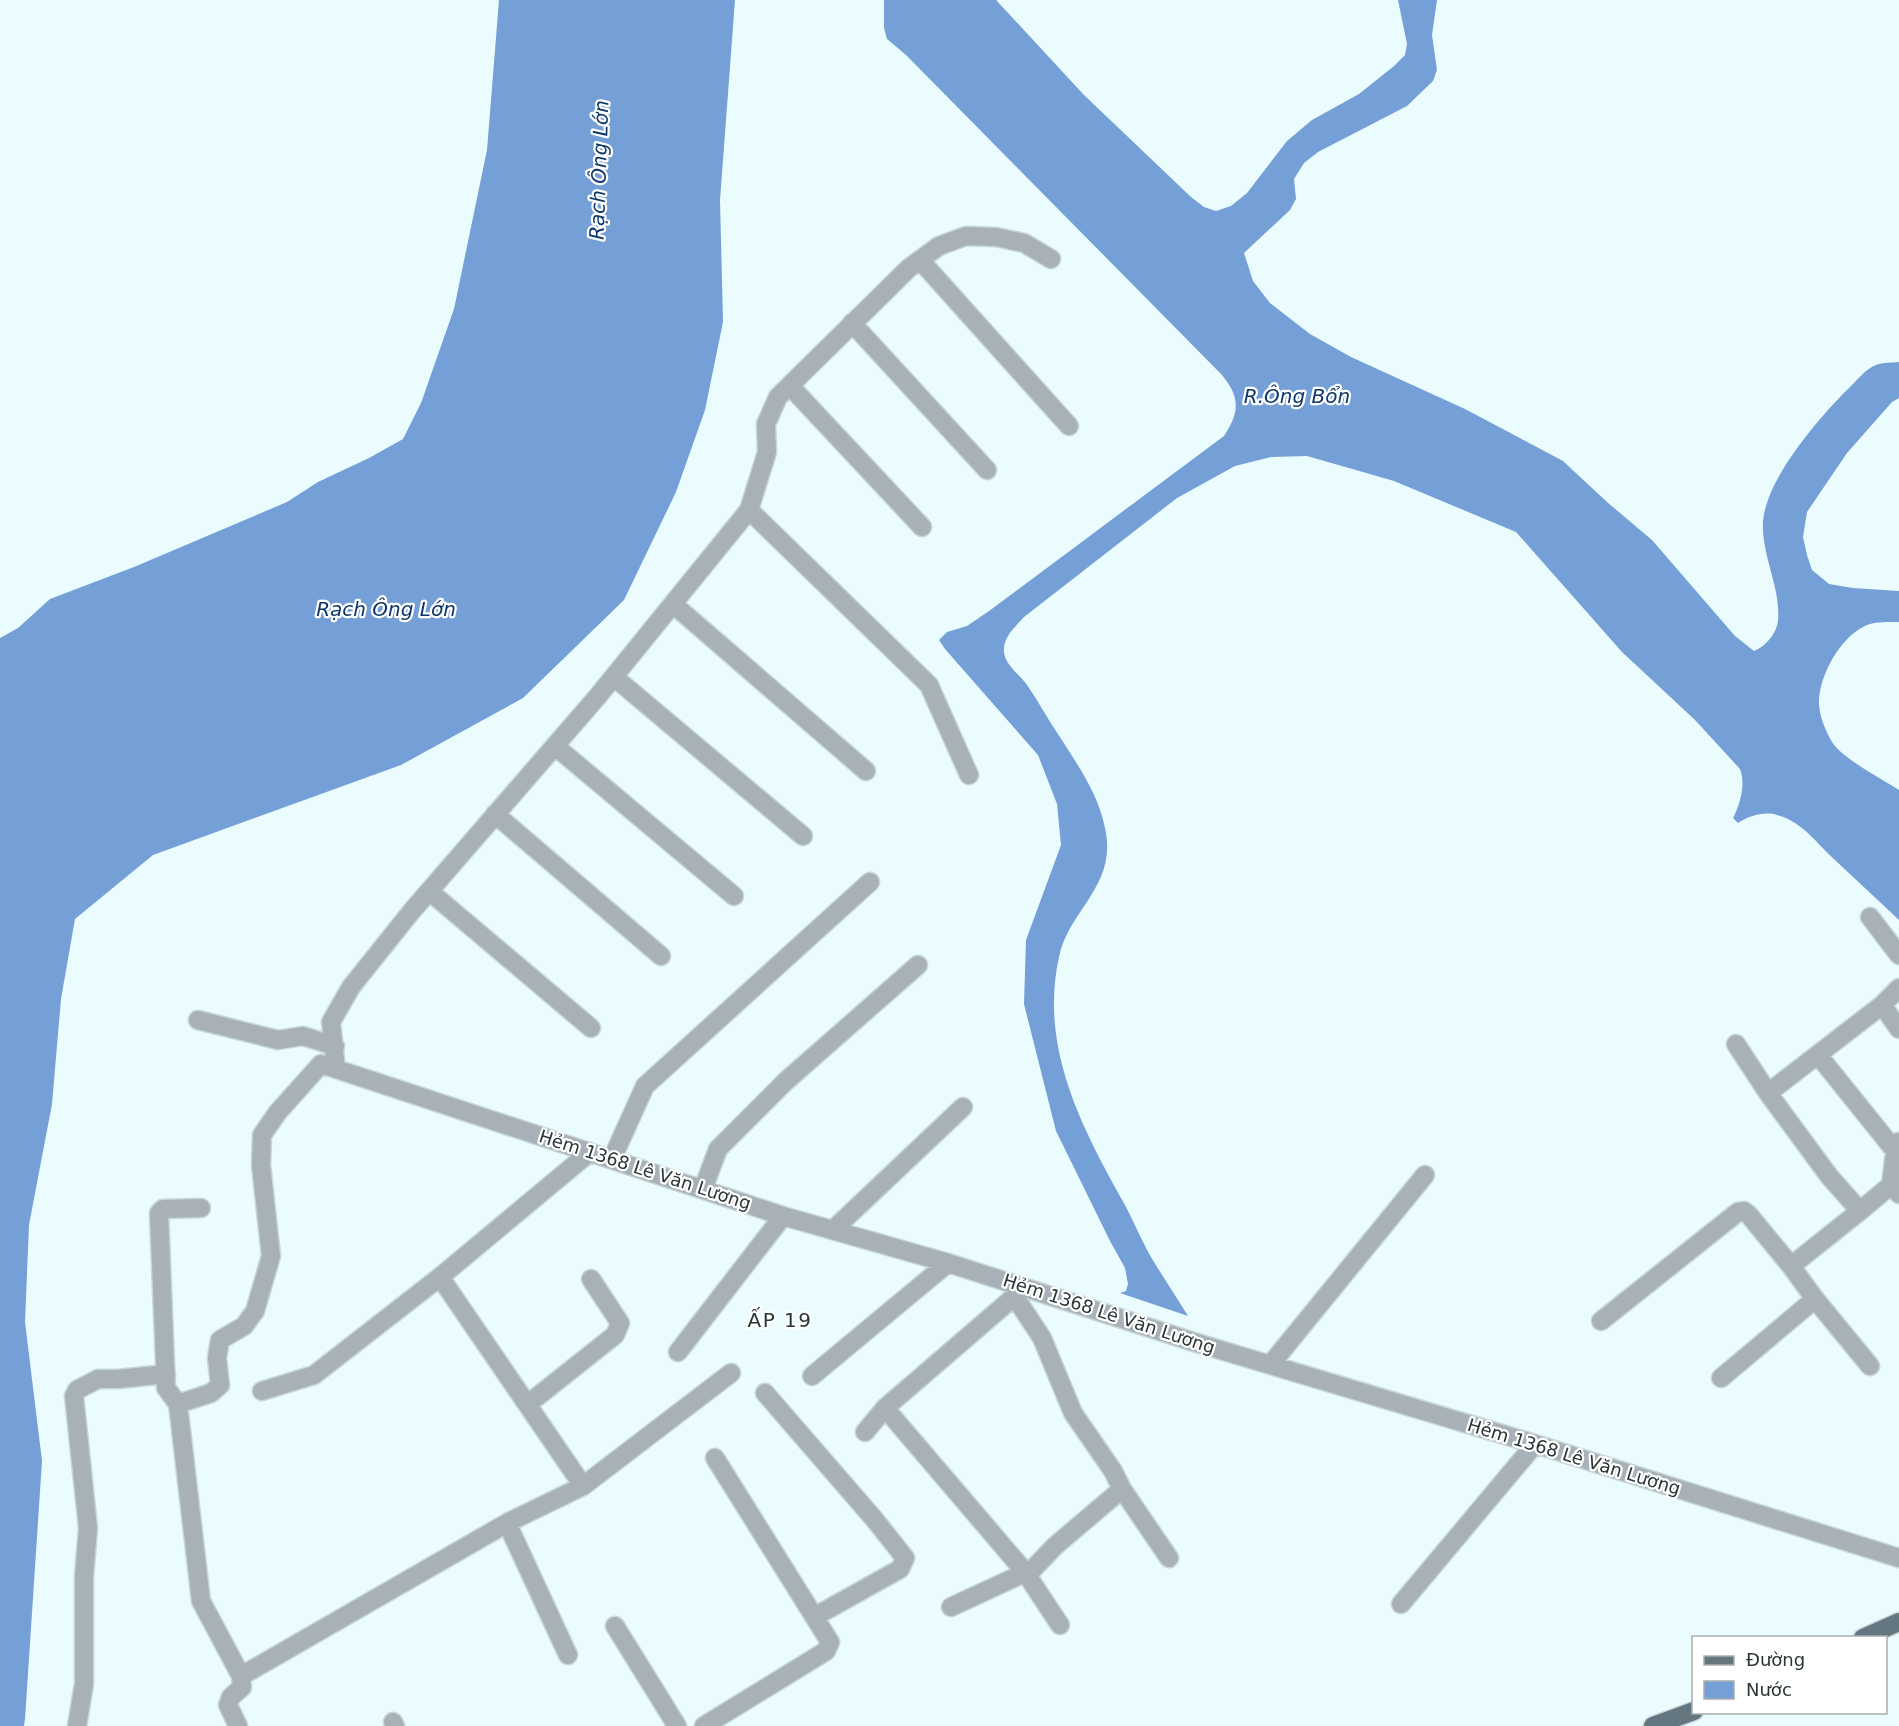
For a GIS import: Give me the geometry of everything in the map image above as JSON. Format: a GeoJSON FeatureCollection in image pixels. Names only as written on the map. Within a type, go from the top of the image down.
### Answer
{"type":"FeatureCollection","features":[{"type":"Feature","properties":{"kind":"main road"},"geometry":{"type":"LineString","coordinates":[[1868,1636],[1899,1622]]}},
{"type":"Feature","properties":{"kind":"main road"},"geometry":{"type":"LineString","coordinates":[[1653,1726],[1692,1712]]}},
{"type":"Feature","properties":{"kind":"street"},"geometry":{"type":"LineString","coordinates":[[178,1404],[211,1393],[220,1385],[217,1358],[220,1340],[244,1326],[255,1311],[271,1256],[261,1165],[262,1135],[278,1112],[305,1081],[329,1067],[335,1046],[331,1022],[351,987],[429,891],[614,677],[749,510],[767,452],[766,424],[778,397],[909,268],[939,246],[966,237],[996,237],[1024,243],[1051,259]]}},
{"type":"Feature","properties":{"kind":"street"},"geometry":{"type":"LineString","coordinates":[[920,260],[1069,426]]}},
{"type":"Feature","properties":{"kind":"street"},"geometry":{"type":"LineString","coordinates":[[852,323],[987,470]]}},
{"type":"Feature","properties":{"kind":"street"},"geometry":{"type":"LineString","coordinates":[[790,386],[922,527]]}},
{"type":"Feature","properties":{"kind":"street"},"geometry":{"type":"LineString","coordinates":[[749,510],[929,685],[969,775]]}},
{"type":"Feature","properties":{"kind":"street"},"geometry":{"type":"LineString","coordinates":[[673,604],[866,771]]}},
{"type":"Feature","properties":{"kind":"street"},"geometry":{"type":"LineString","coordinates":[[614,677],[803,836]]}},
{"type":"Feature","properties":{"kind":"street"},"geometry":{"type":"LineString","coordinates":[[555,746],[734,896]]}},
{"type":"Feature","properties":{"kind":"street"},"geometry":{"type":"LineString","coordinates":[[495,814],[661,956]]}},
{"type":"Feature","properties":{"kind":"street"},"geometry":{"type":"LineString","coordinates":[[612,1159],[645,1086],[870,882]]}},
{"type":"Feature","properties":{"kind":"street"},"geometry":{"type":"LineString","coordinates":[[429,891],[591,1028]]}},
{"type":"Feature","properties":{"kind":"street"},"geometry":{"type":"LineString","coordinates":[[1870,916],[1899,955]]}},
{"type":"Feature","properties":{"kind":"street"},"geometry":{"type":"LineString","coordinates":[[703,1189],[718,1149],[786,1081],[918,965]]}},
{"type":"Feature","properties":{"kind":"street"},"geometry":{"type":"LineString","coordinates":[[1768,1093],[1882,1005],[1899,988]]}},
{"type":"Feature","properties":{"kind":"street"},"geometry":{"type":"LineString","coordinates":[[1882,1005],[1899,1029]]}},
{"type":"Feature","properties":{"kind":"street"},"geometry":{"type":"LineString","coordinates":[[198,1020],[278,1040],[303,1036],[335,1046]]}},
{"type":"Feature","properties":{"kind":"street"},"geometry":{"type":"LineString","coordinates":[[1736,1044],[1768,1093],[1829,1176],[1860,1211]]}},
{"type":"Feature","properties":{"kind":"street"},"geometry":{"type":"LineString","coordinates":[[1791,1266],[1860,1211],[1895,1190],[1898,1147],[1818,1055]]}},
{"type":"Feature","properties":{"kind":"street","name":"Hẻm 1368 Lê Văn Lương"},"geometry":{"type":"LineString","coordinates":[[329,1067],[783,1216],[948,1263],[1020,1292],[1271,1364],[1899,1558]]}},
{"type":"Feature","properties":{"kind":"street"},"geometry":{"type":"LineString","coordinates":[[834,1229],[963,1107]]}},
{"type":"Feature","properties":{"kind":"street"},"geometry":{"type":"LineString","coordinates":[[262,1390],[314,1375],[440,1277],[590,1152]]}},
{"type":"Feature","properties":{"kind":"street"},"geometry":{"type":"LineString","coordinates":[[1271,1364],[1425,1175]]}},
{"type":"Feature","properties":{"kind":"street"},"geometry":{"type":"LineString","coordinates":[[201,1208],[163,1209],[159,1213],[166,1388],[178,1404],[201,1601],[241,1676],[242,1687],[231,1697],[228,1705],[238,1726]]}},
{"type":"Feature","properties":{"kind":"street"},"geometry":{"type":"LineString","coordinates":[[1601,1321],[1738,1212],[1744,1212],[1749,1215],[1791,1266],[1870,1366]]}},
{"type":"Feature","properties":{"kind":"street"},"geometry":{"type":"LineString","coordinates":[[678,1352],[783,1216]]}},
{"type":"Feature","properties":{"kind":"street"},"geometry":{"type":"LineString","coordinates":[[812,1376],[948,1263]]}},
{"type":"Feature","properties":{"kind":"street"},"geometry":{"type":"LineString","coordinates":[[440,1277],[583,1486]]}},
{"type":"Feature","properties":{"kind":"street"},"geometry":{"type":"LineString","coordinates":[[528,1404],[615,1335],[620,1323],[591,1280]]}},
{"type":"Feature","properties":{"kind":"street"},"geometry":{"type":"LineString","coordinates":[[865,1432],[885,1408],[1020,1292],[1073,1413],[1169,1558]]}},
{"type":"Feature","properties":{"kind":"street"},"geometry":{"type":"LineString","coordinates":[[1721,1378],[1815,1299]]}},
{"type":"Feature","properties":{"kind":"street"},"geometry":{"type":"LineString","coordinates":[[241,1676],[507,1523],[583,1486],[731,1373]]}},
{"type":"Feature","properties":{"kind":"street"},"geometry":{"type":"LineString","coordinates":[[77,1726],[84,1684],[84,1577],[88,1528],[74,1396],[78,1390],[98,1379],[166,1374]]}},
{"type":"Feature","properties":{"kind":"street"},"geometry":{"type":"LineString","coordinates":[[765,1393],[906,1558],[900,1569],[814,1617]]}},
{"type":"Feature","properties":{"kind":"street"},"geometry":{"type":"LineString","coordinates":[[885,1408],[1025,1572],[1060,1625]]}},
{"type":"Feature","properties":{"kind":"street"},"geometry":{"type":"LineString","coordinates":[[1401,1604],[1535,1444]]}},
{"type":"Feature","properties":{"kind":"street"},"geometry":{"type":"LineString","coordinates":[[704,1726],[722,1721],[826,1651],[830,1642],[715,1458]]}},
{"type":"Feature","properties":{"kind":"street"},"geometry":{"type":"LineString","coordinates":[[951,1607],[1033,1569],[1055,1546],[1122,1489]]}},
{"type":"Feature","properties":{"kind":"street"},"geometry":{"type":"LineString","coordinates":[[507,1523],[568,1655]]}},
{"type":"Feature","properties":{"kind":"street"},"geometry":{"type":"LineString","coordinates":[[615,1626],[678,1726]]}},
{"type":"Feature","properties":{"kind":"water","name":"Rạch Ông Lớn"},"geometry":{"type":"Polygon","coordinates":[[[499,0],[735,0],[720,200],[723,322],[705,410],[676,492],[624,600],[523,698],[401,765],[153,855],[75,919],[61,999],[52,1104],[29,1225],[25,1322],[42,1461],[25,1719],[24,1726],[0,1726],[0,638],[18,628],[50,599],[134,567],[287,502],[318,482],[403,439],[421,403],[454,309],[487,150],[499,0]]]}},
{"type":"Feature","properties":{"kind":"water","name":"R.Ông Bổn"},"geometry":{"type":"Polygon","coordinates":[[[884,0],[996,0],[1084,95],[1191,197],[1204,207],[1216,211],[1231,206],[1247,193],[1287,141],[1312,120],[1359,94],[1405,55],[1407,44],[1398,0],[1437,0],[1432,35],[1437,70],[1433,81],[1407,106],[1318,152],[1304,163],[1294,179],[1296,199],[1290,210],[1244,253],[1253,281],[1270,303],[1310,334],[1351,357],[1465,409],[1563,461],[1652,540],[1735,636],[1754,651],[1770,638],[1776,630],[1778,620],[1777,596],[1763,534],[1763,521],[1774,485],[1811,430],[1860,376],[1876,365],[1899,362],[1899,398],[1892,402],[1847,453],[1807,512],[1803,537],[1812,570],[1829,584],[1899,591],[1899,622],[1867,625],[1855,632],[1839,648],[1823,678],[1819,704],[1825,727],[1837,748],[1854,762],[1899,790],[1899,920],[1809,834],[1786,818],[1772,814],[1757,815],[1738,823],[1733,818],[1741,794],[1740,769],[1695,720],[1622,652],[1516,532],[1394,481],[1307,456],[1271,457],[1235,466],[1177,498],[1024,617],[1010,632],[1004,646],[1007,660],[1031,690],[1085,777],[1097,802],[1105,828],[1107,848],[1105,866],[1099,882],[1064,940],[1054,991],[1055,1023],[1068,1086],[1094,1147],[1150,1255],[1188,1316],[1120,1293],[1126,1291],[1128,1284],[1125,1268],[1056,1131],[1024,1004],[1026,940],[1061,845],[1057,804],[1038,755],[939,640],[947,632],[967,626],[989,611],[1224,436],[1233,419],[1235,398],[1222,375],[906,55],[887,39],[884,28],[884,0]]]}},
{"type":"Feature","properties":{"kind":"district","name":"ẤP 19"},"geometry":{"type":"Point","coordinates":[780,1320]}}]}
